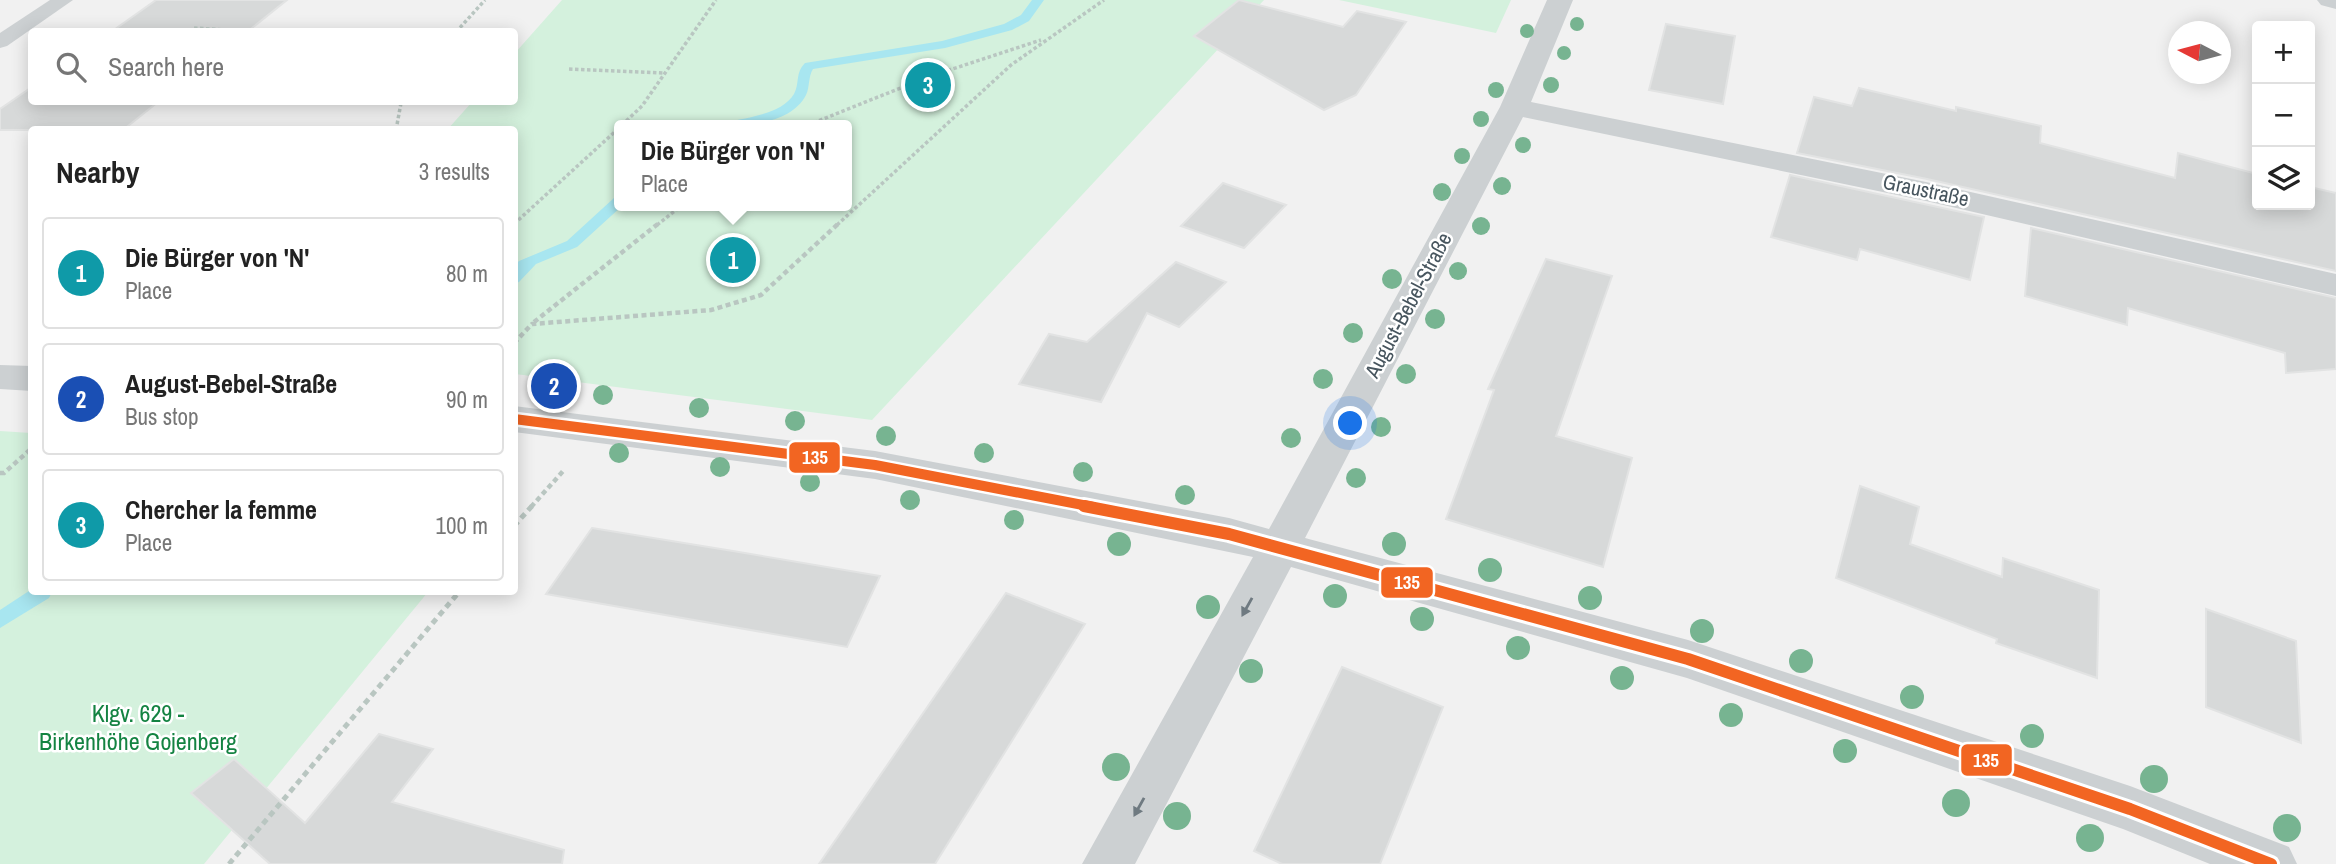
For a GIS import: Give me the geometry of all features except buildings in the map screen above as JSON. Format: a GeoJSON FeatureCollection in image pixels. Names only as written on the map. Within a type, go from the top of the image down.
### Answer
{"type":"FeatureCollection","features":[{"type":"Feature","properties":{"kind":"street","name":"August-Bebel-Straße"},"geometry":{"type":"LineString","coordinates":[[1108,864],[1514,107],[1560,0]]}},
{"type":"Feature","properties":{"kind":"street"},"geometry":{"type":"LineString","coordinates":[[2330,0],[2336,1]]}},
{"type":"Feature","properties":{"kind":"street","name":"Graustraße"},"geometry":{"type":"LineString","coordinates":[[1514,107],[1771,156],[2094,227],[2336,285]]}},
{"type":"Feature","properties":{"kind":"street"},"geometry":{"type":"LineString","coordinates":[[0,377],[28,379]]}},
{"type":"Feature","properties":{"kind":"street"},"geometry":{"type":"LineString","coordinates":[[518,419],[875,465],[1229,534],[1688,659],[2130,809],[2271,864]]}},
{"type":"Feature","properties":{"kind":"lane"},"geometry":{"type":"LineString","coordinates":[[0,42],[63,0]]}},
{"type":"Feature","properties":{"kind":"path"},"geometry":{"type":"LineString","coordinates":[[460,28],[485,0]]}},
{"type":"Feature","properties":{"kind":"path"},"geometry":{"type":"LineString","coordinates":[[628,120],[642,106],[716,0]]}},
{"type":"Feature","properties":{"kind":"path"},"geometry":{"type":"LineString","coordinates":[[532,324],[711,310],[761,295],[1011,65],[1104,0]]}},
{"type":"Feature","properties":{"kind":"path"},"geometry":{"type":"LineString","coordinates":[[820,120],[928,77],[1045,39]]}},
{"type":"Feature","properties":{"kind":"path"},"geometry":{"type":"LineString","coordinates":[[569,69],[664,73]]}},
{"type":"Feature","properties":{"kind":"path"},"geometry":{"type":"LineString","coordinates":[[397,126],[401,105]]}},
{"type":"Feature","properties":{"kind":"path"},"geometry":{"type":"LineString","coordinates":[[518,220],[614,133]]}},
{"type":"Feature","properties":{"kind":"path"},"geometry":{"type":"LineString","coordinates":[[518,339],[597,270],[674,211]]}},
{"type":"Feature","properties":{"kind":"path"},"geometry":{"type":"LineString","coordinates":[[518,521],[597,428]]}},
{"type":"Feature","properties":{"kind":"path"},"geometry":{"type":"LineString","coordinates":[[0,473],[4,473],[28,451]]}},
{"type":"Feature","properties":{"kind":"path"},"geometry":{"type":"LineString","coordinates":[[229,864],[456,595]]}},
{"type":"Feature","properties":{"kind":"green space"},"geometry":{"type":"Polygon","coordinates":[[[562,0],[1264,0],[872,420],[518,374],[518,126],[451,126],[469,105],[518,105],[518,50],[562,0]]]}},
{"type":"Feature","properties":{"kind":"green space"},"geometry":{"type":"Polygon","coordinates":[[[1339,0],[1511,0],[1496,33],[1339,0]]]}},
{"type":"Feature","properties":{"kind":"green space","name":"Klgv. 629 - Birkenhöhe Gojenberg"},"geometry":{"type":"Polygon","coordinates":[[[0,431],[28,433],[28,595],[426,595],[204,864],[0,864],[0,431]]]}},
{"type":"Feature","properties":{"kind":"waterway"},"geometry":{"type":"LineString","coordinates":[[752,120],[782,111],[792,104],[799,96],[804,71],[809,66],[945,44],[998,30],[1025,18],[1038,0]]}},
{"type":"Feature","properties":{"kind":"waterway"},"geometry":{"type":"LineString","coordinates":[[518,272],[530,261],[556,253],[579,239],[614,206]]}},
{"type":"Feature","properties":{"kind":"waterway"},"geometry":{"type":"LineString","coordinates":[[0,620],[38,595]]}},
{"type":"Feature","properties":{"kind":"transit line","name":"135"},"geometry":{"type":"LineString","coordinates":[[518,420],[875,465],[1229,534],[1688,659],[2130,809],[2271,864]]}},
{"type":"Feature","properties":{"kind":"place","name":"Chercher la femme"},"geometry":{"type":"Point","coordinates":[928,85]}},
{"type":"Feature","properties":{"kind":"place","name":"Die Bürger von 'N'"},"geometry":{"type":"Point","coordinates":[733,260]}},
{"type":"Feature","properties":{"kind":"place","name":"August-Bebel-Straße"},"geometry":{"type":"Point","coordinates":[554,386]}}]}
